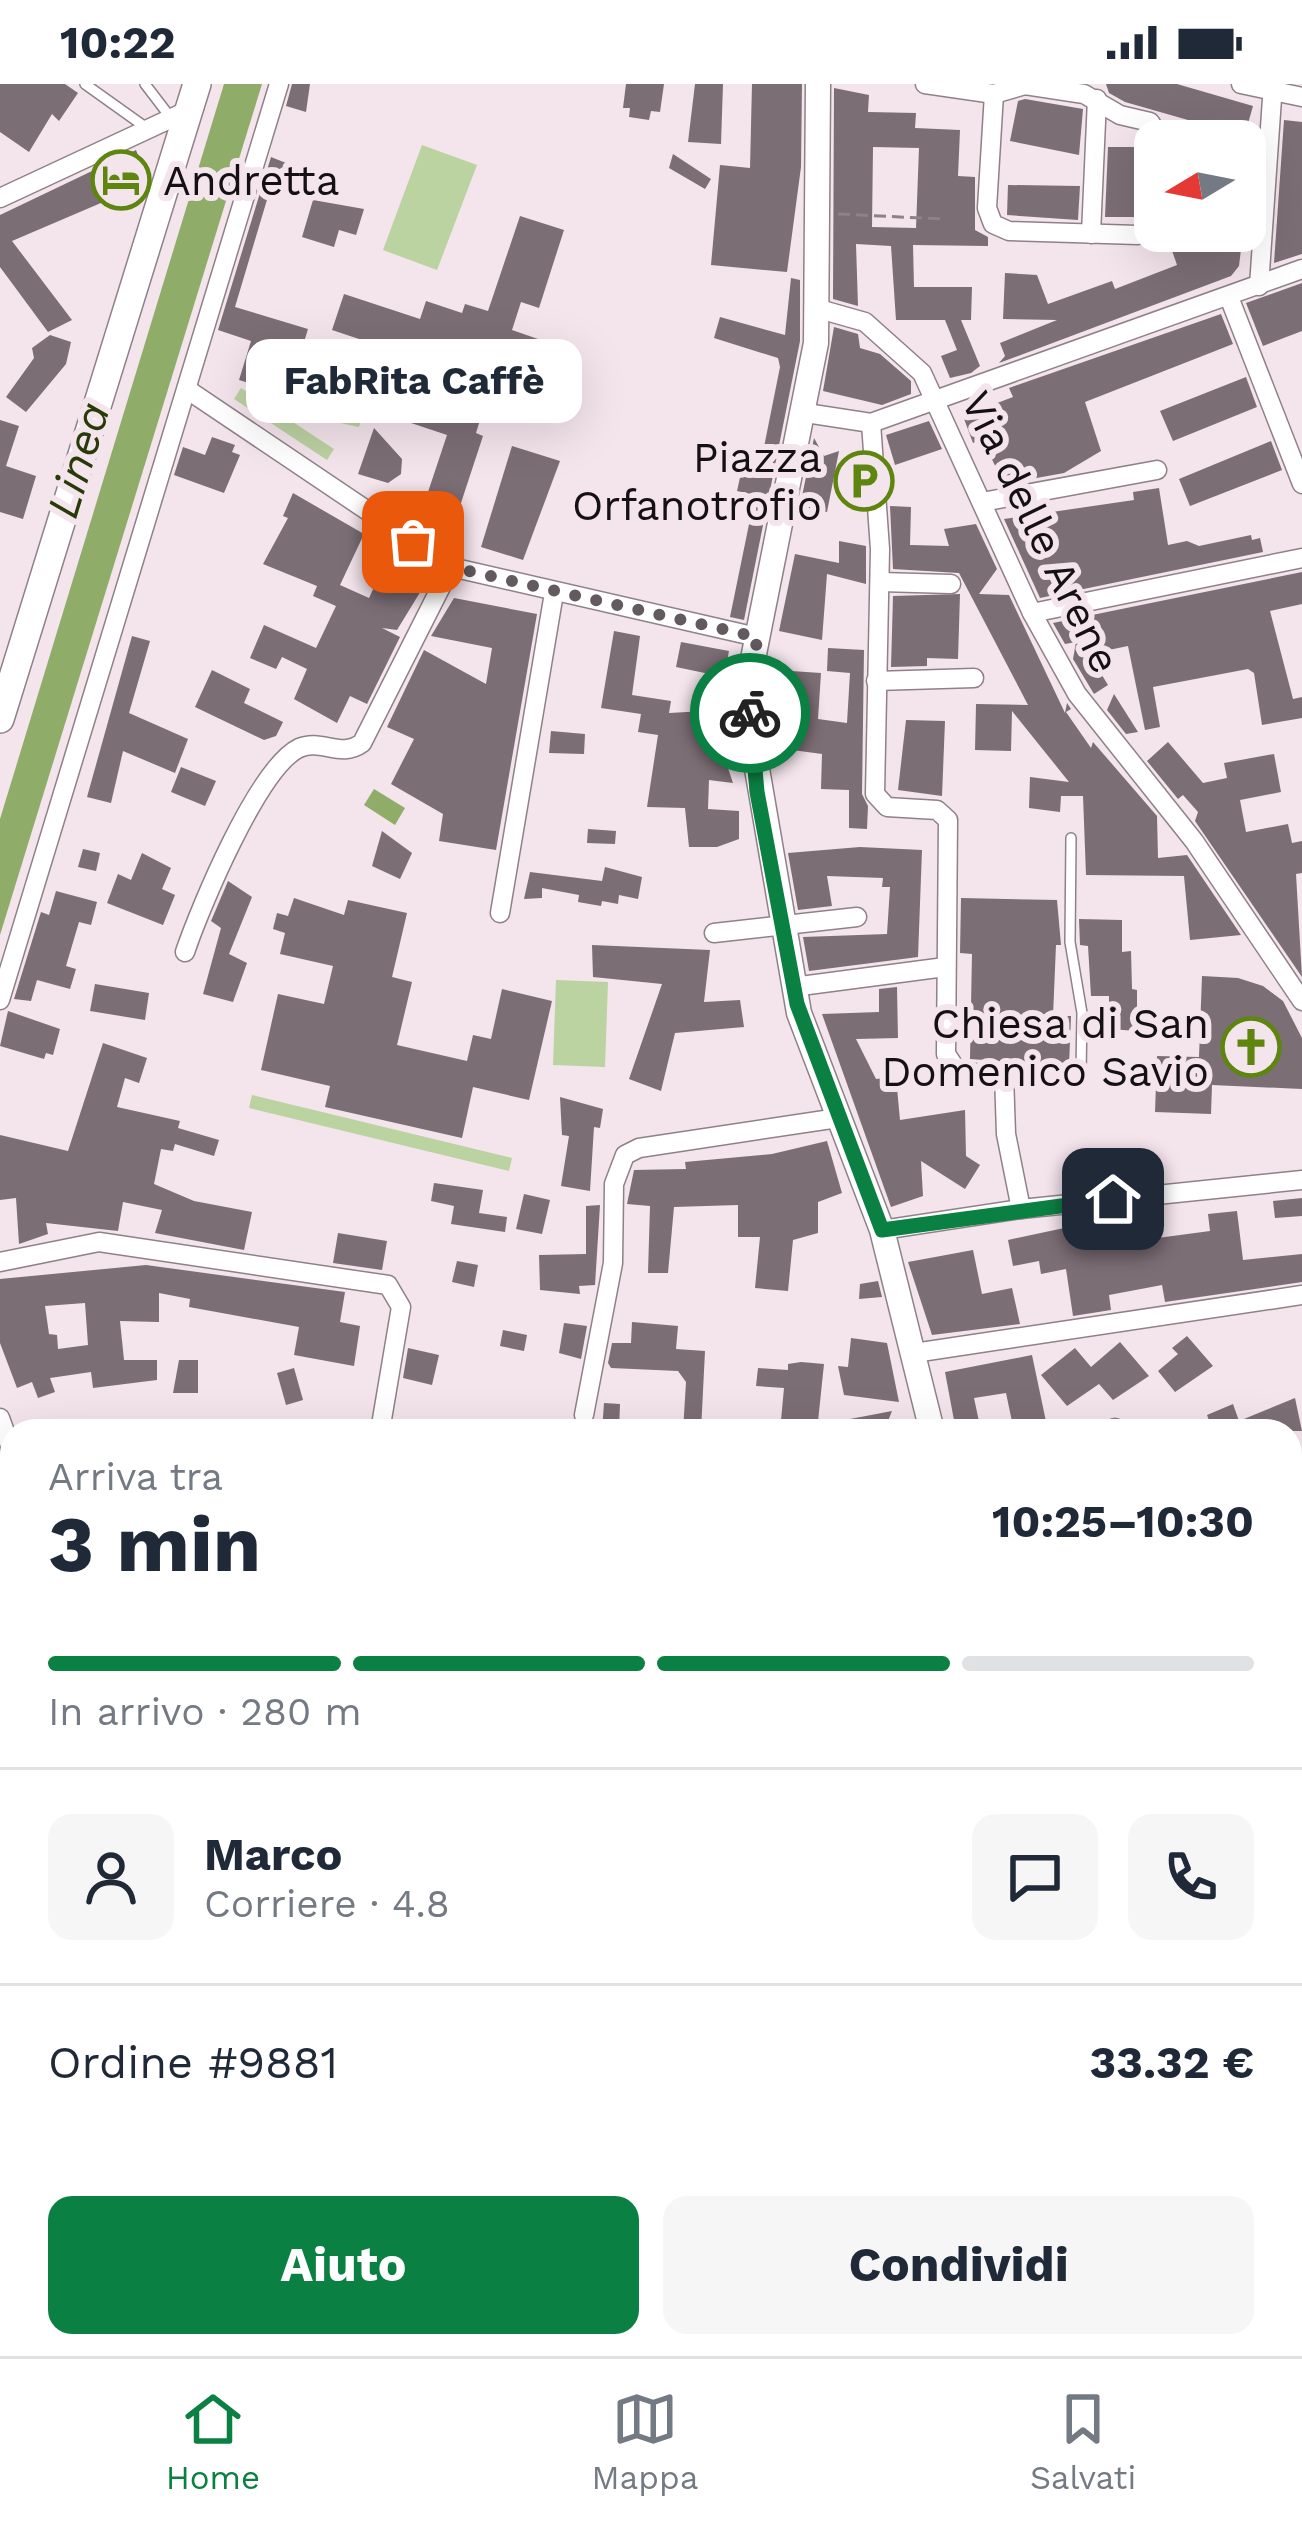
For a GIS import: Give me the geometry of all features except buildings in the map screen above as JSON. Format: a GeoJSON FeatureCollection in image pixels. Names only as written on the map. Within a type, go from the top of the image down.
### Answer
{"type":"FeatureCollection","features":[{"type":"Feature","properties":{"kind":"main road"},"geometry":{"type":"LineString","coordinates":[[0,718],[186,104]]}},
{"type":"Feature","properties":{"kind":"street"},"geometry":{"type":"LineString","coordinates":[[0,1000],[278,84]]}},
{"type":"Feature","properties":{"kind":"street"},"geometry":{"type":"LineString","coordinates":[[818,84],[819,309],[806,412],[757,637],[751,734],[793,988],[882,1230],[929,1419]]}},
{"type":"Feature","properties":{"kind":"street"},"geometry":{"type":"LineString","coordinates":[[925,84],[994,94],[1025,85],[1097,99],[1120,115],[1141,120]]}},
{"type":"Feature","properties":{"kind":"street"},"geometry":{"type":"LineString","coordinates":[[1241,84],[1273,87],[1302,97]]}},
{"type":"Feature","properties":{"kind":"street"},"geometry":{"type":"LineString","coordinates":[[1259,286],[1273,87]]}},
{"type":"Feature","properties":{"kind":"street"},"geometry":{"type":"LineString","coordinates":[[994,94],[988,208],[993,224],[1009,231],[1134,235]]}},
{"type":"Feature","properties":{"kind":"street"},"geometry":{"type":"LineString","coordinates":[[1091,234],[1097,99]]}},
{"type":"Feature","properties":{"kind":"street"},"geometry":{"type":"LineString","coordinates":[[0,198],[148,129],[186,104]]}},
{"type":"Feature","properties":{"kind":"street"},"geometry":{"type":"LineString","coordinates":[[806,412],[872,423],[1302,269]]}},
{"type":"Feature","properties":{"kind":"street"},"geometry":{"type":"LineString","coordinates":[[1228,297],[1302,484]]}},
{"type":"Feature","properties":{"kind":"street","name":"Via delle Arene"},"geometry":{"type":"LineString","coordinates":[[819,309],[859,319],[886,336],[916,365],[1032,613],[1090,713],[1194,841],[1301,998]]}},
{"type":"Feature","properties":{"kind":"street"},"geometry":{"type":"LineString","coordinates":[[188,390],[451,567],[757,637]]}},
{"type":"Feature","properties":{"kind":"street"},"geometry":{"type":"LineString","coordinates":[[872,423],[880,582],[877,799],[886,807],[931,809],[946,816],[948,1060],[964,1074],[1004,1076],[1006,1134],[1021,1209]]}},
{"type":"Feature","properties":{"kind":"street"},"geometry":{"type":"LineString","coordinates":[[982,502],[1157,470]]}},
{"type":"Feature","properties":{"kind":"street"},"geometry":{"type":"LineString","coordinates":[[1032,613],[1302,558]]}},
{"type":"Feature","properties":{"kind":"street"},"geometry":{"type":"LineString","coordinates":[[185,952],[217,867],[280,766],[305,746],[347,751],[362,743],[451,567]]}},
{"type":"Feature","properties":{"kind":"street"},"geometry":{"type":"LineString","coordinates":[[880,582],[951,584]]}},
{"type":"Feature","properties":{"kind":"street"},"geometry":{"type":"LineString","coordinates":[[500,913],[554,593]]}},
{"type":"Feature","properties":{"kind":"street"},"geometry":{"type":"LineString","coordinates":[[876,681],[974,678]]}},
{"type":"Feature","properties":{"kind":"street"},"geometry":{"type":"LineString","coordinates":[[715,933],[857,917]]}},
{"type":"Feature","properties":{"kind":"street"},"geometry":{"type":"LineString","coordinates":[[793,988],[945,967]]}},
{"type":"Feature","properties":{"kind":"street"},"geometry":{"type":"LineString","coordinates":[[584,1415],[614,1263],[614,1184],[625,1155],[639,1148],[838,1118]]}},
{"type":"Feature","properties":{"kind":"street"},"geometry":{"type":"LineString","coordinates":[[882,1230],[1021,1209],[1302,1180]]}},
{"type":"Feature","properties":{"kind":"street"},"geometry":{"type":"LineString","coordinates":[[0,1262],[100,1242],[388,1285],[400,1307],[382,1419]]}},
{"type":"Feature","properties":{"kind":"street"},"geometry":{"type":"LineString","coordinates":[[914,1353],[1302,1295]]}},
{"type":"Feature","properties":{"kind":"lane"},"geometry":{"type":"LineString","coordinates":[[85,84],[148,129]]}},
{"type":"Feature","properties":{"kind":"lane"},"geometry":{"type":"LineString","coordinates":[[145,84],[186,104]]}},
{"type":"Feature","properties":{"kind":"lane"},"geometry":{"type":"LineString","coordinates":[[1071,838],[1070,949],[1081,1006],[1081,1072]]}},
{"type":"Feature","properties":{"kind":"path"},"geometry":{"type":"LineString","coordinates":[[818,213],[943,219]]}},
{"type":"Feature","properties":{"kind":"shaded area"},"geometry":{"type":"Polygon","coordinates":[[[224,84],[262,84],[0,935],[0,819],[224,84]]]}},
{"type":"Feature","properties":{"kind":"shaded area"},"geometry":{"type":"Polygon","coordinates":[[[422,145],[477,165],[437,270],[383,250],[422,145]]]}},
{"type":"Feature","properties":{"kind":"shaded area"},"geometry":{"type":"Polygon","coordinates":[[[344,356],[379,367],[359,427],[288,412],[303,365],[337,376],[344,356]]]}},
{"type":"Feature","properties":{"kind":"shaded area"},"geometry":{"type":"Polygon","coordinates":[[[241,388],[334,449],[327,460],[234,399],[241,388]]]}},
{"type":"Feature","properties":{"kind":"shaded area"},"geometry":{"type":"Polygon","coordinates":[[[374,789],[405,808],[395,825],[364,805],[374,789]]]}},
{"type":"Feature","properties":{"kind":"shaded area"},"geometry":{"type":"Polygon","coordinates":[[[556,980],[608,982],[605,1067],[553,1065],[556,980]]]}},
{"type":"Feature","properties":{"kind":"shaded area"},"geometry":{"type":"Polygon","coordinates":[[[252,1095],[512,1158],[509,1171],[249,1108],[252,1095]]]}},
{"type":"Feature","properties":{"kind":"way so far"},"geometry":{"type":"LineString","coordinates":[[413,542],[451,567],[757,637],[750,713]]}},
{"type":"Feature","properties":{"kind":"place","name":"Andretta"},"geometry":{"type":"Point","coordinates":[121,180]}},
{"type":"Feature","properties":{"kind":"place","name":"Piazza Orfanotrofio"},"geometry":{"type":"Point","coordinates":[864,481]}},
{"type":"Feature","properties":{"kind":"place","name":"FabRita Caffè"},"geometry":{"type":"Point","coordinates":[413,542]}},
{"type":"Feature","properties":{"kind":"place","name":"Chiesa di San Domenico Savio"},"geometry":{"type":"Point","coordinates":[1251,1047]}},
{"type":"Feature","properties":{"kind":"route"},"geometry":{"type":"LineString","coordinates":[[750,713],[757,792],[797,1004],[882,1230],[1113,1199]]}},
{"type":"Feature","properties":{"kind":"water label","name":"Linea"},"geometry":{"type":"Point","coordinates":[78,460]}}]}
